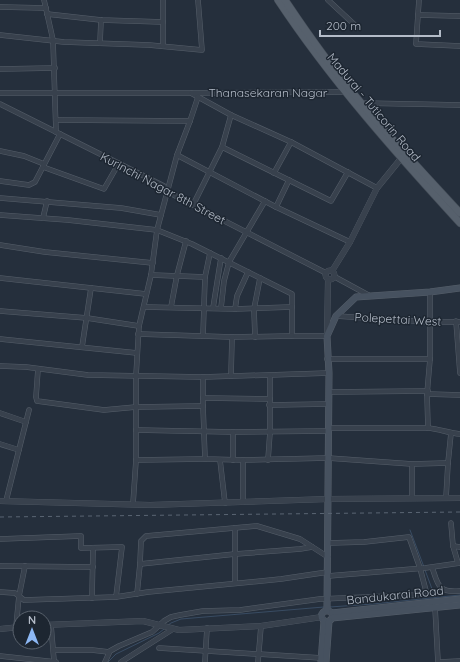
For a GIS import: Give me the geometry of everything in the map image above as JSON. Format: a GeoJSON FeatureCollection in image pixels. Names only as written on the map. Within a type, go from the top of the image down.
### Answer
{"type":"FeatureCollection","features":[{"type":"Feature","properties":{"kind":"main road","name":"Madurai - Tuticorin Road"},"geometry":{"type":"LineString","coordinates":[[281,0],[303,38],[346,92],[460,223]]}},
{"type":"Feature","properties":{"kind":"main road","name":"Madurai - Tuticorin Road"},"geometry":{"type":"LineString","coordinates":[[281,0],[403,156],[460,213]]}},
{"type":"Feature","properties":{"kind":"main road"},"geometry":{"type":"LineString","coordinates":[[323,661],[328,613],[329,373],[327,336],[336,316],[356,298],[460,288]]}},
{"type":"Feature","properties":{"kind":"main road","name":"Bandukarai Road"},"geometry":{"type":"LineString","coordinates":[[328,613],[460,599]]}},
{"type":"Feature","properties":{"kind":"main road","name":"Bandukarai Road"},"geometry":{"type":"LineString","coordinates":[[328,613],[460,605]]}},
{"type":"Feature","properties":{"kind":"street"},"geometry":{"type":"LineString","coordinates":[[0,181],[12,184],[32,184],[35,182],[58,133],[54,94],[55,68],[53,40],[44,0]]}},
{"type":"Feature","properties":{"kind":"street"},"geometry":{"type":"LineString","coordinates":[[163,0],[163,46]]}},
{"type":"Feature","properties":{"kind":"street"},"geometry":{"type":"LineString","coordinates":[[0,35],[64,42],[163,46],[202,50],[198,0]]}},
{"type":"Feature","properties":{"kind":"street"},"geometry":{"type":"LineString","coordinates":[[328,0],[357,27]]}},
{"type":"Feature","properties":{"kind":"street"},"geometry":{"type":"LineString","coordinates":[[418,0],[416,44],[460,46]]}},
{"type":"Feature","properties":{"kind":"street"},"geometry":{"type":"LineString","coordinates":[[0,7],[46,8]]}},
{"type":"Feature","properties":{"kind":"street"},"geometry":{"type":"LineString","coordinates":[[47,14],[101,20],[163,22]]}},
{"type":"Feature","properties":{"kind":"street"},"geometry":{"type":"LineString","coordinates":[[418,15],[460,16]]}},
{"type":"Feature","properties":{"kind":"street"},"geometry":{"type":"LineString","coordinates":[[100,43],[101,20]]}},
{"type":"Feature","properties":{"kind":"street"},"geometry":{"type":"LineString","coordinates":[[0,69],[55,68]]}},
{"type":"Feature","properties":{"kind":"street","name":"Thanasekaran Nagar"},"geometry":{"type":"LineString","coordinates":[[0,93],[346,92]]}},
{"type":"Feature","properties":{"kind":"street"},"geometry":{"type":"LineString","coordinates":[[190,93],[231,115],[291,142],[377,188]]}},
{"type":"Feature","properties":{"kind":"street"},"geometry":{"type":"LineString","coordinates":[[133,504],[136,460],[136,376],[139,326],[151,274],[157,230],[177,155],[198,97]]}},
{"type":"Feature","properties":{"kind":"street"},"geometry":{"type":"LineString","coordinates":[[361,103],[460,105]]}},
{"type":"Feature","properties":{"kind":"street","name":"Kurinchi Nagar 8th Street"},"geometry":{"type":"LineString","coordinates":[[0,104],[164,186],[168,192],[326,273]]}},
{"type":"Feature","properties":{"kind":"street"},"geometry":{"type":"LineString","coordinates":[[193,205],[222,147],[231,115]]}},
{"type":"Feature","properties":{"kind":"street"},"geometry":{"type":"LineString","coordinates":[[56,120],[190,121]]}},
{"type":"Feature","properties":{"kind":"street"},"geometry":{"type":"LineString","coordinates":[[274,173],[291,142]]}},
{"type":"Feature","properties":{"kind":"street"},"geometry":{"type":"LineString","coordinates":[[222,147],[330,200],[348,172]]}},
{"type":"Feature","properties":{"kind":"street"},"geometry":{"type":"LineString","coordinates":[[0,151],[24,156],[43,166],[104,189],[119,163]]}},
{"type":"Feature","properties":{"kind":"street"},"geometry":{"type":"LineString","coordinates":[[177,155],[276,207],[350,242]]}},
{"type":"Feature","properties":{"kind":"street"},"geometry":{"type":"LineString","coordinates":[[138,334],[232,337],[327,336],[328,280],[326,273],[332,271],[350,242],[377,188],[403,156]]}},
{"type":"Feature","properties":{"kind":"street"},"geometry":{"type":"LineString","coordinates":[[276,207],[289,180]]}},
{"type":"Feature","properties":{"kind":"street"},"geometry":{"type":"LineString","coordinates":[[0,198],[121,208],[161,215]]}},
{"type":"Feature","properties":{"kind":"street"},"geometry":{"type":"LineString","coordinates":[[43,218],[47,201]]}},
{"type":"Feature","properties":{"kind":"street"},"geometry":{"type":"LineString","coordinates":[[221,308],[224,281],[229,262],[265,201]]}},
{"type":"Feature","properties":{"kind":"street"},"geometry":{"type":"LineString","coordinates":[[0,215],[68,220],[157,230],[186,241],[292,294],[292,336]]}},
{"type":"Feature","properties":{"kind":"street"},"geometry":{"type":"LineString","coordinates":[[171,307],[177,275],[186,241]]}},
{"type":"Feature","properties":{"kind":"street"},"geometry":{"type":"LineString","coordinates":[[0,245],[153,263]]}},
{"type":"Feature","properties":{"kind":"street"},"geometry":{"type":"LineString","coordinates":[[203,336],[205,277],[210,253]]}},
{"type":"Feature","properties":{"kind":"street"},"geometry":{"type":"LineString","coordinates":[[213,308],[220,258]]}},
{"type":"Feature","properties":{"kind":"street"},"geometry":{"type":"LineString","coordinates":[[332,271],[335,274],[334,277]]}},
{"type":"Feature","properties":{"kind":"street"},"geometry":{"type":"LineString","coordinates":[[235,309],[237,296],[248,272]]}},
{"type":"Feature","properties":{"kind":"street"},"geometry":{"type":"LineString","coordinates":[[151,274],[205,277]]}},
{"type":"Feature","properties":{"kind":"street"},"geometry":{"type":"LineString","coordinates":[[328,280],[332,280],[334,277]]}},
{"type":"Feature","properties":{"kind":"street"},"geometry":{"type":"LineString","coordinates":[[334,277],[371,296]]}},
{"type":"Feature","properties":{"kind":"street"},"geometry":{"type":"LineString","coordinates":[[0,278],[146,294]]}},
{"type":"Feature","properties":{"kind":"street"},"geometry":{"type":"LineString","coordinates":[[255,337],[254,309],[260,278]]}},
{"type":"Feature","properties":{"kind":"street"},"geometry":{"type":"LineString","coordinates":[[82,347],[91,288]]}},
{"type":"Feature","properties":{"kind":"street"},"geometry":{"type":"LineString","coordinates":[[428,428],[430,292]]}},
{"type":"Feature","properties":{"kind":"street"},"geometry":{"type":"LineString","coordinates":[[144,307],[254,309],[292,307]]}},
{"type":"Feature","properties":{"kind":"street"},"geometry":{"type":"LineString","coordinates":[[0,311],[87,318],[139,326]]}},
{"type":"Feature","properties":{"kind":"street","name":"Polepettai West"},"geometry":{"type":"LineString","coordinates":[[336,316],[430,322],[458,322]]}},
{"type":"Feature","properties":{"kind":"street"},"geometry":{"type":"LineString","coordinates":[[458,322],[460,373]]}},
{"type":"Feature","properties":{"kind":"street"},"geometry":{"type":"LineString","coordinates":[[231,376],[232,337]]}},
{"type":"Feature","properties":{"kind":"street"},"geometry":{"type":"LineString","coordinates":[[0,339],[137,353]]}},
{"type":"Feature","properties":{"kind":"street"},"geometry":{"type":"LineString","coordinates":[[328,360],[430,359]]}},
{"type":"Feature","properties":{"kind":"street"},"geometry":{"type":"LineString","coordinates":[[0,366],[88,375],[204,378],[329,373]]}},
{"type":"Feature","properties":{"kind":"street"},"geometry":{"type":"LineString","coordinates":[[38,369],[37,401],[104,410],[136,407],[203,406]]}},
{"type":"Feature","properties":{"kind":"street"},"geometry":{"type":"LineString","coordinates":[[268,460],[270,432],[270,376]]}},
{"type":"Feature","properties":{"kind":"street"},"geometry":{"type":"LineString","coordinates":[[204,378],[204,460]]}},
{"type":"Feature","properties":{"kind":"street"},"geometry":{"type":"LineString","coordinates":[[329,392],[428,392],[460,395]]}},
{"type":"Feature","properties":{"kind":"street"},"geometry":{"type":"LineString","coordinates":[[203,398],[270,398]]}},
{"type":"Feature","properties":{"kind":"street"},"geometry":{"type":"LineString","coordinates":[[269,405],[329,404]]}},
{"type":"Feature","properties":{"kind":"street"},"geometry":{"type":"LineString","coordinates":[[30,410],[3,501],[133,504],[225,503],[328,499],[460,498]]}},
{"type":"Feature","properties":{"kind":"street"},"geometry":{"type":"LineString","coordinates":[[0,413],[26,422]]}},
{"type":"Feature","properties":{"kind":"street"},"geometry":{"type":"LineString","coordinates":[[136,430],[270,432],[428,428],[460,434]]}},
{"type":"Feature","properties":{"kind":"street"},"geometry":{"type":"LineString","coordinates":[[233,460],[234,432]]}},
{"type":"Feature","properties":{"kind":"street"},"geometry":{"type":"LineString","coordinates":[[446,498],[451,433]]}},
{"type":"Feature","properties":{"kind":"street"},"geometry":{"type":"LineString","coordinates":[[0,444],[19,450]]}},
{"type":"Feature","properties":{"kind":"street"},"geometry":{"type":"LineString","coordinates":[[136,460],[268,460],[328,458],[412,464],[448,463]]}},
{"type":"Feature","properties":{"kind":"street"},"geometry":{"type":"LineString","coordinates":[[220,460],[225,503]]}},
{"type":"Feature","properties":{"kind":"street"},"geometry":{"type":"LineString","coordinates":[[243,502],[244,460]]}},
{"type":"Feature","properties":{"kind":"street"},"geometry":{"type":"LineString","coordinates":[[412,464],[412,498]]}},
{"type":"Feature","properties":{"kind":"street"},"geometry":{"type":"LineString","coordinates":[[0,592],[15,593],[24,600],[116,597],[148,592],[236,583],[328,574],[422,568],[459,563],[453,546],[451,523]]}},
{"type":"Feature","properties":{"kind":"street"},"geometry":{"type":"LineString","coordinates":[[137,594],[141,542],[146,536],[257,526],[300,539],[328,557]]}},
{"type":"Feature","properties":{"kind":"street"},"geometry":{"type":"LineString","coordinates":[[235,528],[234,554],[236,583]]}},
{"type":"Feature","properties":{"kind":"street"},"geometry":{"type":"LineString","coordinates":[[0,540],[81,536],[81,548],[122,547],[116,597]]}},
{"type":"Feature","properties":{"kind":"street"},"geometry":{"type":"LineString","coordinates":[[52,625],[143,621],[179,630],[261,626],[416,595],[426,591],[422,568],[409,537],[364,542],[328,543]]}},
{"type":"Feature","properties":{"kind":"street"},"geometry":{"type":"LineString","coordinates":[[140,564],[300,549],[312,546]]}},
{"type":"Feature","properties":{"kind":"street"},"geometry":{"type":"LineString","coordinates":[[453,546],[460,546]]}},
{"type":"Feature","properties":{"kind":"street"},"geometry":{"type":"LineString","coordinates":[[92,598],[93,548]]}},
{"type":"Feature","properties":{"kind":"street"},"geometry":{"type":"LineString","coordinates":[[0,566],[93,567]]}},
{"type":"Feature","properties":{"kind":"street"},"geometry":{"type":"LineString","coordinates":[[19,610],[19,596],[25,566]]}},
{"type":"Feature","properties":{"kind":"street"},"geometry":{"type":"LineString","coordinates":[[432,567],[439,587],[448,592],[460,591]]}},
{"type":"Feature","properties":{"kind":"street"},"geometry":{"type":"LineString","coordinates":[[435,607],[438,662]]}},
{"type":"Feature","properties":{"kind":"street"},"geometry":{"type":"LineString","coordinates":[[121,662],[166,627],[171,617],[203,612],[240,610],[328,613]]}},
{"type":"Feature","properties":{"kind":"street"},"geometry":{"type":"LineString","coordinates":[[258,662],[261,626]]}},
{"type":"Feature","properties":{"kind":"street"},"geometry":{"type":"LineString","coordinates":[[105,662],[109,652],[119,646],[166,627]]}},
{"type":"Feature","properties":{"kind":"street"},"geometry":{"type":"LineString","coordinates":[[0,629],[12,628]]}},
{"type":"Feature","properties":{"kind":"street"},"geometry":{"type":"LineString","coordinates":[[205,662],[207,628]]}},
{"type":"Feature","properties":{"kind":"street"},"geometry":{"type":"LineString","coordinates":[[0,656],[55,662],[52,644]]}},
{"type":"Feature","properties":{"kind":"street"},"geometry":{"type":"LineString","coordinates":[[159,648],[323,661]]}},
{"type":"Feature","properties":{"kind":"street"},"geometry":{"type":"LineString","coordinates":[[54,650],[92,650],[109,652]]}},
{"type":"Feature","properties":{"kind":"street"},"geometry":{"type":"LineString","coordinates":[[442,662],[460,661]]}},
{"type":"Feature","properties":{"kind":"waterway"},"geometry":{"type":"LineString","coordinates":[[410,530],[424,567]]}},
{"type":"Feature","properties":{"kind":"waterway"},"geometry":{"type":"LineString","coordinates":[[425,570],[435,597]]}},
{"type":"Feature","properties":{"kind":"waterway"},"geometry":{"type":"LineString","coordinates":[[330,607],[460,595]]}},
{"type":"Feature","properties":{"kind":"waterway"},"geometry":{"type":"LineString","coordinates":[[168,625],[181,619],[324,607]]}},
{"type":"Feature","properties":{"kind":"waterway"},"geometry":{"type":"LineString","coordinates":[[108,662],[116,654],[159,633],[164,629]]}},
{"type":"Feature","properties":{"kind":"railway"},"geometry":{"type":"LineString","coordinates":[[0,517],[460,512]]}}]}
